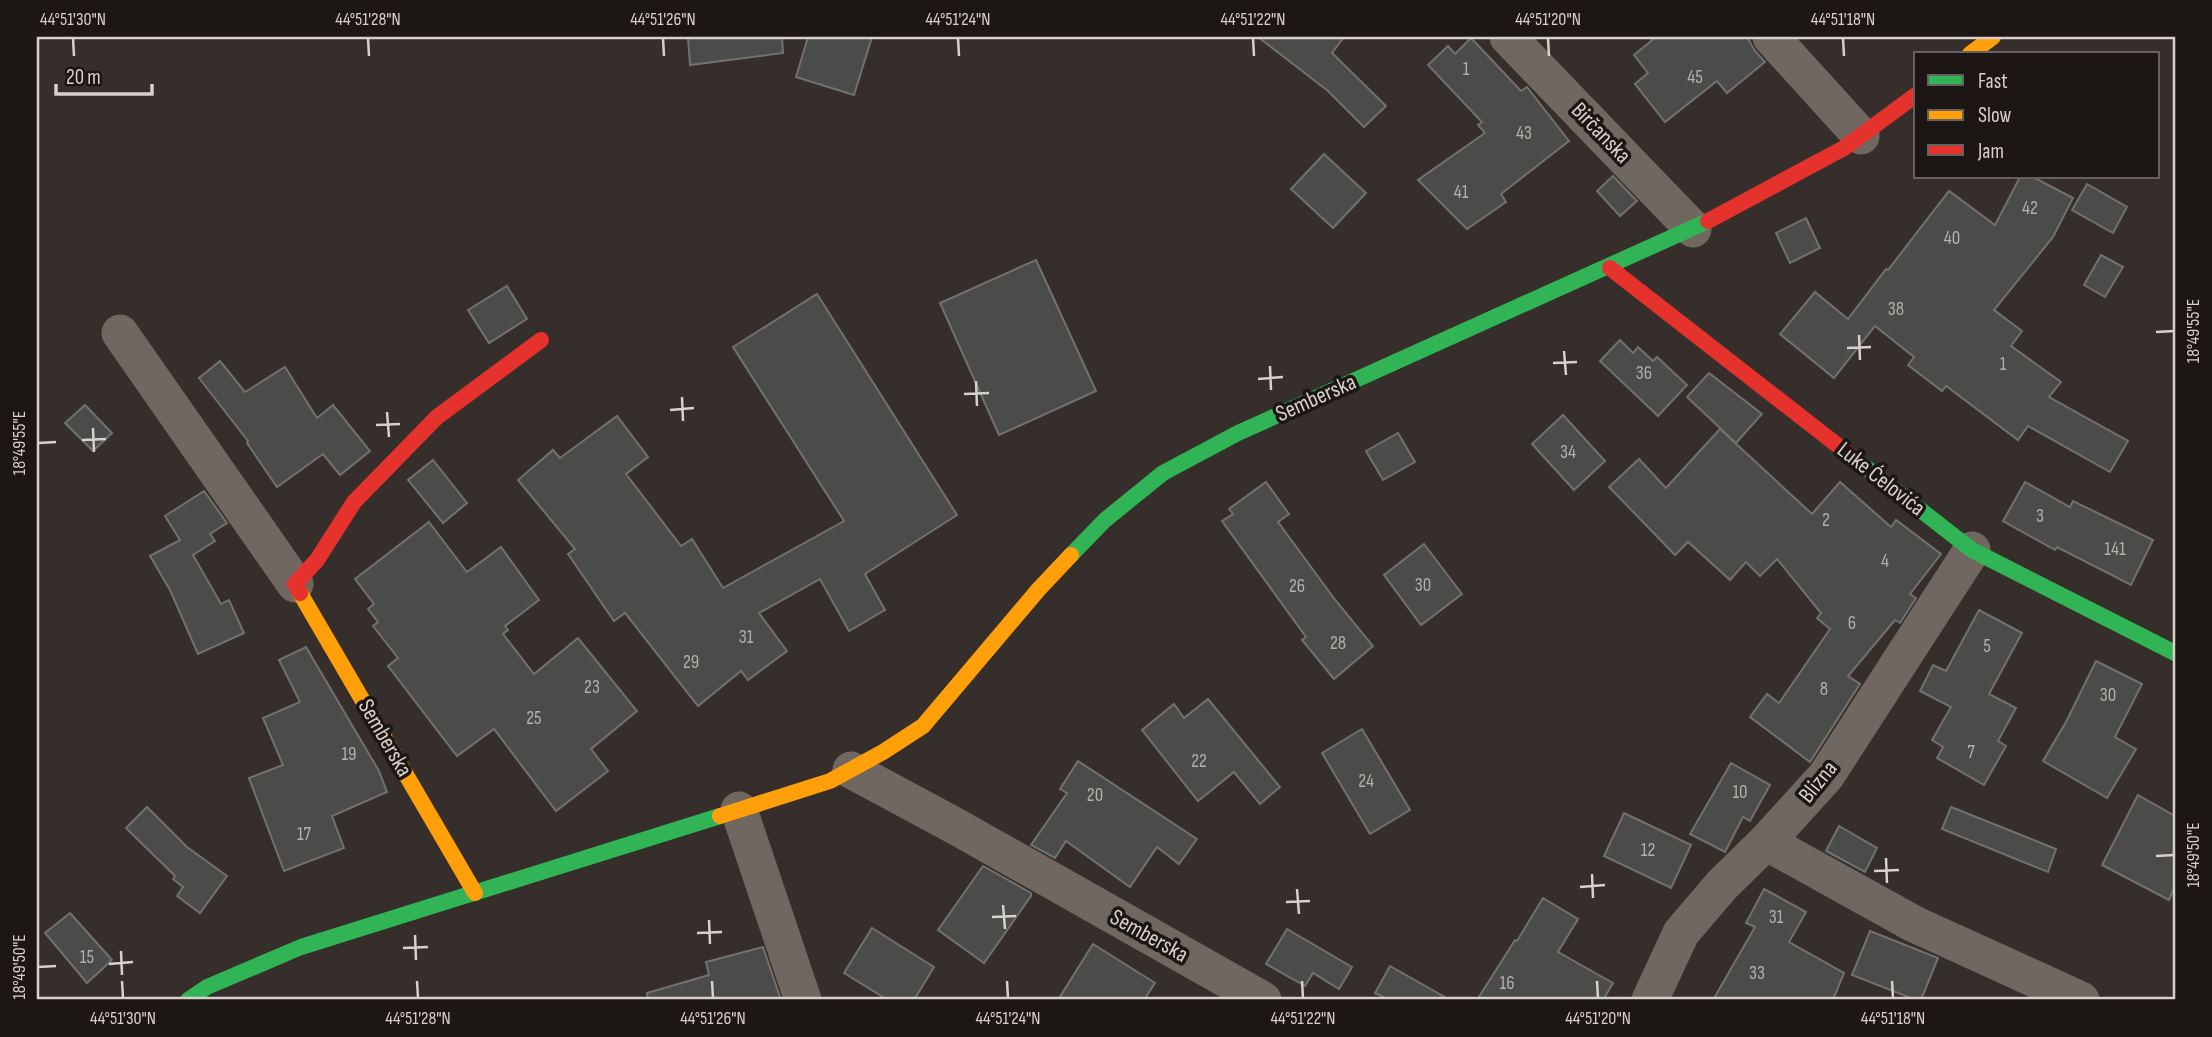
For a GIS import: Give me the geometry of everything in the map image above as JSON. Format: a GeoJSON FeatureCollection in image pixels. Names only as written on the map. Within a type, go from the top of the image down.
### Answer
{"type":"FeatureCollection","features":[{"type":"Feature","properties":{"kind":"main road"},"geometry":{"type":"LineString","coordinates":[[1973,52],[1993,37]]}},
{"type":"Feature","properties":{"kind":"main road","name":"Semberska"},"geometry":{"type":"LineString","coordinates":[[188,1000],[207,987],[300,947],[830,781],[923,726],[1057,570],[1104,520],[1163,473],[1238,433],[1693,229],[1844,148],[1914,96]]}},
{"type":"Feature","properties":{"kind":"main road","name":"Luke Ćelovića"},"geometry":{"type":"LineString","coordinates":[[1610,268],[1972,550],[2175,653]]}},
{"type":"Feature","properties":{"kind":"main road"},"geometry":{"type":"LineString","coordinates":[[295,584],[317,560],[354,502],[437,417],[541,340]]}},
{"type":"Feature","properties":{"kind":"main road","name":"Semberska"},"geometry":{"type":"LineString","coordinates":[[295,584],[475,892]]}},
{"type":"Feature","properties":{"kind":"street","name":"Birčanska"},"geometry":{"type":"LineString","coordinates":[[1508,37],[1693,229]]}},
{"type":"Feature","properties":{"kind":"street"},"geometry":{"type":"LineString","coordinates":[[1771,37],[1861,136]]}},
{"type":"Feature","properties":{"kind":"street","name":"Semberska"},"geometry":{"type":"LineString","coordinates":[[120,333],[295,584]]}},
{"type":"Feature","properties":{"kind":"street","name":"Blizna"},"geometry":{"type":"LineString","coordinates":[[1650,1000],[1681,933],[1722,885],[1766,842],[1826,776],[1972,550]]}},
{"type":"Feature","properties":{"kind":"street","name":"Semberska"},"geometry":{"type":"LineString","coordinates":[[850,770],[957,827],[1263,1000]]}},
{"type":"Feature","properties":{"kind":"street"},"geometry":{"type":"LineString","coordinates":[[739,810],[803,1000]]}},
{"type":"Feature","properties":{"kind":"street"},"geometry":{"type":"LineString","coordinates":[[1766,842],[1914,924],[2081,1000]]}},
{"type":"Feature","properties":{"kind":"building"},"geometry":{"type":"Polygon","coordinates":[[[688,37],[782,37],[783,53],[690,65],[688,37]]]}},
{"type":"Feature","properties":{"kind":"building"},"geometry":{"type":"Polygon","coordinates":[[[808,37],[872,37],[854,95],[796,77],[808,37]]]}},
{"type":"Feature","properties":{"kind":"building"},"geometry":{"type":"Polygon","coordinates":[[[1258,37],[1344,37],[1332,53],[1386,106],[1364,127],[1328,91],[1258,37]]]}},
{"type":"Feature","properties":{"kind":"building"},"geometry":{"type":"Polygon","coordinates":[[[1656,37],[1747,37],[1765,62],[1727,93],[1717,81],[1665,122],[1635,84],[1648,73],[1634,55],[1656,37]]]}},
{"type":"Feature","properties":{"kind":"building"},"geometry":{"type":"Polygon","coordinates":[[[1471,38],[1521,91],[1527,87],[1569,141],[1501,194],[1506,202],[1467,229],[1418,180],[1485,133],[1478,125],[1482,122],[1428,65],[1448,46],[1455,54],[1471,38]]]}},
{"type":"Feature","properties":{"kind":"building"},"geometry":{"type":"Polygon","coordinates":[[[1324,154],[1366,193],[1333,228],[1291,189],[1324,154]]]}},
{"type":"Feature","properties":{"kind":"building"},"geometry":{"type":"Polygon","coordinates":[[[1613,176],[1637,201],[1620,216],[1597,191],[1613,176]]]}},
{"type":"Feature","properties":{"kind":"building"},"geometry":{"type":"Polygon","coordinates":[[[2019,178],[2035,178],[2073,198],[2053,237],[1994,310],[2022,331],[2011,346],[2061,382],[2049,397],[2128,441],[2110,472],[2028,426],[2018,440],[1946,386],[1942,391],[1908,365],[1914,357],[1875,326],[1834,378],[1780,334],[1815,292],[1848,319],[1949,191],[1995,225],[2019,178]]]}},
{"type":"Feature","properties":{"kind":"building"},"geometry":{"type":"Polygon","coordinates":[[[2087,184],[2127,207],[2113,233],[2072,210],[2087,184]]]}},
{"type":"Feature","properties":{"kind":"building"},"geometry":{"type":"Polygon","coordinates":[[[1806,218],[1820,248],[1790,263],[1776,233],[1806,218]]]}},
{"type":"Feature","properties":{"kind":"building"},"geometry":{"type":"Polygon","coordinates":[[[2101,255],[2123,267],[2105,297],[2084,285],[2101,255]]]}},
{"type":"Feature","properties":{"kind":"building"},"geometry":{"type":"Polygon","coordinates":[[[1036,260],[1096,391],[999,435],[940,303],[1036,260]]]}},
{"type":"Feature","properties":{"kind":"building"},"geometry":{"type":"Polygon","coordinates":[[[507,286],[527,319],[489,343],[468,310],[507,286]]]}},
{"type":"Feature","properties":{"kind":"building"},"geometry":{"type":"Polygon","coordinates":[[[817,294],[957,515],[865,574],[885,610],[849,631],[820,579],[759,613],[787,651],[748,680],[741,671],[698,706],[625,613],[614,621],[568,554],[575,549],[518,480],[553,450],[560,458],[617,416],[648,457],[626,474],[681,546],[692,539],[723,588],[844,521],[733,347],[817,294]]]}},
{"type":"Feature","properties":{"kind":"building"},"geometry":{"type":"Polygon","coordinates":[[[1620,340],[1633,353],[1638,347],[1653,361],[1657,357],[1687,385],[1658,416],[1600,361],[1620,340]]]}},
{"type":"Feature","properties":{"kind":"building"},"geometry":{"type":"Polygon","coordinates":[[[220,361],[245,392],[285,367],[317,418],[333,405],[370,451],[340,475],[323,454],[277,487],[248,441],[199,378],[220,361]]]}},
{"type":"Feature","properties":{"kind":"building"},"geometry":{"type":"Polygon","coordinates":[[[1709,373],[1762,414],[1736,443],[1687,397],[1709,373]]]}},
{"type":"Feature","properties":{"kind":"building"},"geometry":{"type":"Polygon","coordinates":[[[85,405],[112,433],[93,451],[65,423],[85,405]]]}},
{"type":"Feature","properties":{"kind":"building"},"geometry":{"type":"Polygon","coordinates":[[[1563,415],[1605,461],[1574,490],[1532,444],[1563,415]]]}},
{"type":"Feature","properties":{"kind":"building"},"geometry":{"type":"Polygon","coordinates":[[[1720,429],[1812,514],[1840,482],[1891,527],[1896,520],[1941,554],[1910,594],[1916,598],[1900,623],[1895,620],[1848,676],[1860,684],[1810,762],[1750,717],[1767,694],[1779,703],[1830,629],[1817,618],[1821,613],[1777,559],[1760,576],[1746,562],[1730,580],[1688,542],[1675,555],[1609,487],[1639,459],[1666,488],[1720,429]]]}},
{"type":"Feature","properties":{"kind":"building"},"geometry":{"type":"Polygon","coordinates":[[[1398,433],[1415,462],[1383,480],[1366,451],[1398,433]]]}},
{"type":"Feature","properties":{"kind":"building"},"geometry":{"type":"Polygon","coordinates":[[[433,460],[467,503],[443,523],[408,480],[433,460]]]}},
{"type":"Feature","properties":{"kind":"building"},"geometry":{"type":"Polygon","coordinates":[[[1266,482],[1289,514],[1278,522],[1373,646],[1334,679],[1302,640],[1306,637],[1222,521],[1233,514],[1229,509],[1266,482]]]}},
{"type":"Feature","properties":{"kind":"building"},"geometry":{"type":"Polygon","coordinates":[[[2025,482],[2070,507],[2073,501],[2153,540],[2131,585],[2057,547],[2055,550],[2003,521],[2025,482]]]}},
{"type":"Feature","properties":{"kind":"building"},"geometry":{"type":"Polygon","coordinates":[[[204,491],[227,523],[210,534],[215,541],[193,555],[221,604],[229,600],[244,633],[198,654],[170,590],[150,556],[180,540],[165,516],[204,491]]]}},
{"type":"Feature","properties":{"kind":"building"},"geometry":{"type":"Polygon","coordinates":[[[429,522],[467,572],[501,547],[539,600],[505,626],[508,630],[503,634],[534,674],[578,638],[637,711],[591,749],[608,771],[556,811],[494,729],[457,756],[388,666],[398,658],[373,626],[378,622],[368,609],[374,604],[355,579],[429,522]]]}},
{"type":"Feature","properties":{"kind":"building"},"geometry":{"type":"Polygon","coordinates":[[[1424,544],[1462,594],[1421,625],[1384,575],[1424,544]]]}},
{"type":"Feature","properties":{"kind":"building"},"geometry":{"type":"Polygon","coordinates":[[[1979,610],[2022,633],[1989,694],[2016,708],[1998,741],[2006,746],[1984,785],[1937,758],[1943,747],[1932,740],[1951,707],[1920,691],[1933,665],[1946,671],[1979,610]]]}},
{"type":"Feature","properties":{"kind":"building"},"geometry":{"type":"Polygon","coordinates":[[[306,647],[379,771],[387,792],[332,816],[344,848],[284,871],[249,778],[283,765],[263,718],[300,702],[279,660],[306,647]]]}},
{"type":"Feature","properties":{"kind":"building"},"geometry":{"type":"Polygon","coordinates":[[[2096,661],[2142,684],[2115,737],[2136,749],[2107,798],[2043,761],[2096,661]]]}},
{"type":"Feature","properties":{"kind":"building"},"geometry":{"type":"Polygon","coordinates":[[[1208,699],[1280,787],[1260,804],[1234,772],[1198,801],[1142,730],[1174,704],[1184,718],[1208,699]]]}},
{"type":"Feature","properties":{"kind":"building"},"geometry":{"type":"Polygon","coordinates":[[[1362,729],[1410,810],[1370,834],[1322,753],[1362,729]]]}},
{"type":"Feature","properties":{"kind":"building"},"geometry":{"type":"Polygon","coordinates":[[[1078,761],[1197,839],[1179,864],[1157,847],[1130,887],[1066,841],[1055,858],[1031,845],[1067,793],[1060,789],[1078,761]]]}},
{"type":"Feature","properties":{"kind":"building"},"geometry":{"type":"Polygon","coordinates":[[[1731,763],[1770,785],[1750,821],[1743,817],[1725,852],[1690,834],[1731,763]]]}},
{"type":"Feature","properties":{"kind":"building"},"geometry":{"type":"Polygon","coordinates":[[[2138,795],[2175,816],[2175,886],[2169,900],[2102,865],[2138,795]]]}},
{"type":"Feature","properties":{"kind":"building"},"geometry":{"type":"Polygon","coordinates":[[[147,807],[187,847],[227,876],[200,913],[177,896],[183,887],[173,879],[175,876],[126,828],[147,807]]]}},
{"type":"Feature","properties":{"kind":"building"},"geometry":{"type":"Polygon","coordinates":[[[1951,807],[2056,849],[2048,872],[1942,829],[1951,807]]]}},
{"type":"Feature","properties":{"kind":"building"},"geometry":{"type":"Polygon","coordinates":[[[1624,813],[1691,845],[1671,888],[1604,856],[1624,813]]]}},
{"type":"Feature","properties":{"kind":"building"},"geometry":{"type":"Polygon","coordinates":[[[1839,826],[1877,848],[1865,872],[1826,851],[1839,826]]]}},
{"type":"Feature","properties":{"kind":"building"},"geometry":{"type":"Polygon","coordinates":[[[983,866],[1031,893],[984,963],[938,930],[983,866]]]}},
{"type":"Feature","properties":{"kind":"building"},"geometry":{"type":"Polygon","coordinates":[[[1764,889],[1806,912],[1789,942],[1844,973],[1833,1000],[1713,1000],[1755,927],[1746,923],[1764,889]]]}},
{"type":"Feature","properties":{"kind":"building"},"geometry":{"type":"Polygon","coordinates":[[[1543,898],[1578,919],[1558,952],[1613,983],[1603,1000],[1477,1000],[1515,940],[1517,941],[1543,898]]]}},
{"type":"Feature","properties":{"kind":"building"},"geometry":{"type":"Polygon","coordinates":[[[70,913],[112,960],[87,983],[45,933],[70,913]]]}},
{"type":"Feature","properties":{"kind":"building"},"geometry":{"type":"Polygon","coordinates":[[[872,928],[934,967],[914,1000],[888,1000],[844,973],[872,928]]]}},
{"type":"Feature","properties":{"kind":"building"},"geometry":{"type":"Polygon","coordinates":[[[1287,929],[1352,967],[1339,989],[1313,973],[1305,986],[1266,964],[1287,929]]]}},
{"type":"Feature","properties":{"kind":"building"},"geometry":{"type":"Polygon","coordinates":[[[1870,931],[1938,958],[1921,1000],[1852,975],[1870,931]]]}},
{"type":"Feature","properties":{"kind":"building"},"geometry":{"type":"Polygon","coordinates":[[[1093,944],[1155,983],[1144,1000],[1058,1000],[1093,944]]]}},
{"type":"Feature","properties":{"kind":"building"},"geometry":{"type":"Polygon","coordinates":[[[763,947],[781,1000],[648,1000],[647,993],[709,975],[706,962],[763,947]]]}},
{"type":"Feature","properties":{"kind":"building"},"geometry":{"type":"Polygon","coordinates":[[[1390,966],[1450,1000],[1389,1000],[1375,993],[1390,966]]]}},
{"type":"Feature","properties":{"kind":"traffic: fast"},"geometry":{"type":"LineString","coordinates":[[1071,555],[1105,520],[1163,473],[1238,433],[1708,221]]}},
{"type":"Feature","properties":{"kind":"traffic: fast"},"geometry":{"type":"LineString","coordinates":[[1855,459],[1972,550],[2175,653]]}},
{"type":"Feature","properties":{"kind":"traffic: fast"},"geometry":{"type":"LineString","coordinates":[[188,1000],[207,987],[301,947],[720,816]]}},
{"type":"Feature","properties":{"kind":"traffic: slow"},"geometry":{"type":"LineString","coordinates":[[1973,52],[1993,37]]}},
{"type":"Feature","properties":{"kind":"traffic: slow"},"geometry":{"type":"LineString","coordinates":[[720,816],[830,781],[923,726],[1071,555]]}},
{"type":"Feature","properties":{"kind":"traffic: slow"},"geometry":{"type":"LineString","coordinates":[[300,593],[475,893]]}},
{"type":"Feature","properties":{"kind":"traffic: jam"},"geometry":{"type":"LineString","coordinates":[[1708,221],[1844,148],[1914,96]]}},
{"type":"Feature","properties":{"kind":"traffic: jam"},"geometry":{"type":"LineString","coordinates":[[1610,268],[1855,459]]}},
{"type":"Feature","properties":{"kind":"traffic: jam"},"geometry":{"type":"LineString","coordinates":[[300,593],[295,584],[317,560],[354,502],[437,417],[541,340]]}}]}
